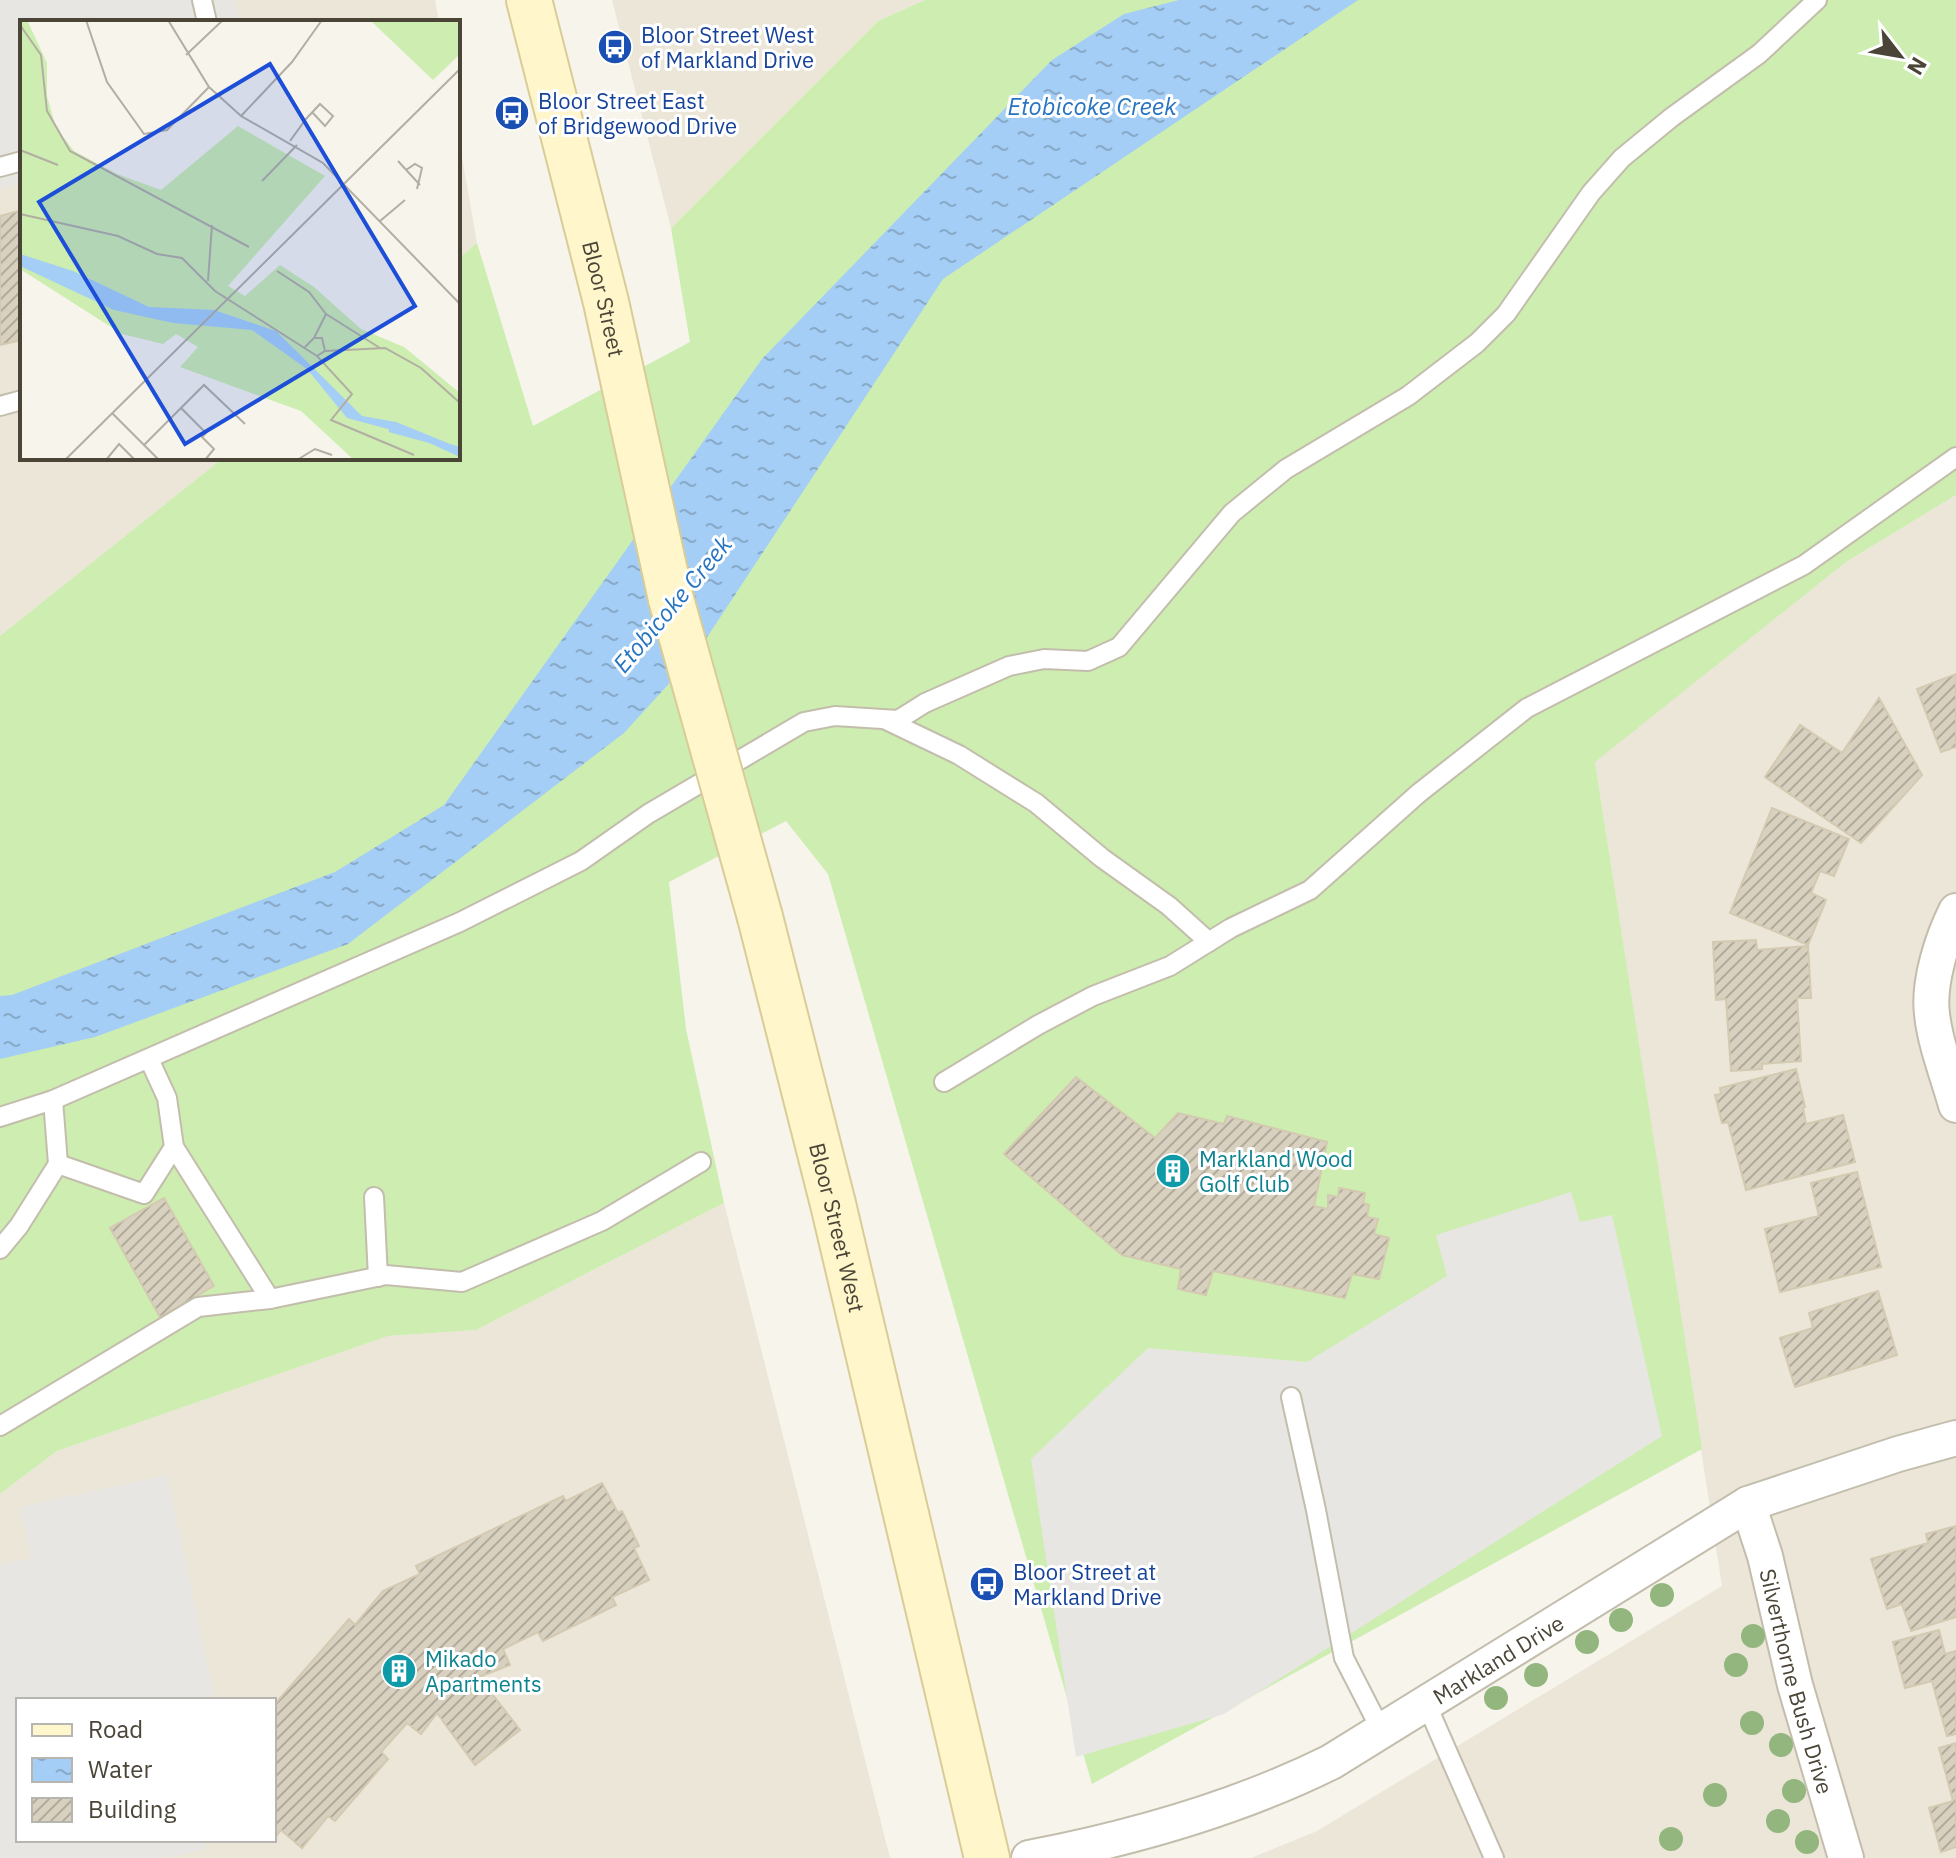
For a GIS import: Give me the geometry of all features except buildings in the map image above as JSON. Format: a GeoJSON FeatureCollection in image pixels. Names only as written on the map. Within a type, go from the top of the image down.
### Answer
{"type":"FeatureCollection","features":[{"type":"Feature","properties":{"kind":"main road","name":"Bloor Street"},"geometry":{"type":"LineString","coordinates":[[529,0],[606,302],[671,599]]}},
{"type":"Feature","properties":{"kind":"main road","name":"Bloor Street West"},"geometry":{"type":"LineString","coordinates":[[671,599],[760,917],[833,1204],[987,1858]]}},
{"type":"Feature","properties":{"kind":"street"},"geometry":{"type":"LineString","coordinates":[[1956,911],[1936,963],[1931,1013],[1956,1105]]}},
{"type":"Feature","properties":{"kind":"street","name":"Markland Drive"},"geometry":{"type":"LineString","coordinates":[[1029,1858],[1139,1833],[1286,1784],[1331,1762],[1748,1504],[1956,1438]]}},
{"type":"Feature","properties":{"kind":"street","name":"Silverthorne Bush Drive"},"geometry":{"type":"LineString","coordinates":[[1748,1504],[1765,1556],[1795,1685],[1846,1858]]}},
{"type":"Feature","properties":{"kind":"lane"},"geometry":{"type":"LineString","coordinates":[[202,0],[207,20]]}},
{"type":"Feature","properties":{"kind":"lane"},"geometry":{"type":"LineString","coordinates":[[0,1117],[53,1100],[460,922],[581,861],[648,814],[804,722],[835,716],[898,720],[925,703],[1009,666],[1044,659],[1088,661],[1119,647],[1232,513],[1286,469],[1408,396],[1477,343],[1506,314],[1591,193],[1622,158],[1672,117],[1759,54],[1817,0]]}},
{"type":"Feature","properties":{"kind":"lane"},"geometry":{"type":"LineString","coordinates":[[0,167],[20,162]]}},
{"type":"Feature","properties":{"kind":"lane"},"geometry":{"type":"LineString","coordinates":[[0,406],[20,401]]}},
{"type":"Feature","properties":{"kind":"lane"},"geometry":{"type":"LineString","coordinates":[[944,1082],[1093,996],[1170,966],[1231,928],[1310,890],[1419,793],[1527,708],[1804,565],[1956,457]]}},
{"type":"Feature","properties":{"kind":"lane"},"geometry":{"type":"LineString","coordinates":[[884,719],[959,755],[1036,803],[1102,858],[1169,906],[1209,942]]}},
{"type":"Feature","properties":{"kind":"lane"},"geometry":{"type":"LineString","coordinates":[[149,1059],[167,1098],[174,1147],[270,1299]]}},
{"type":"Feature","properties":{"kind":"lane"},"geometry":{"type":"LineString","coordinates":[[0,1249],[19,1226],[58,1164],[53,1100]]}},
{"type":"Feature","properties":{"kind":"lane"},"geometry":{"type":"LineString","coordinates":[[58,1164],[144,1194],[174,1147]]}},
{"type":"Feature","properties":{"kind":"lane"},"geometry":{"type":"LineString","coordinates":[[0,1426],[198,1307],[270,1299],[386,1275],[462,1282],[602,1221],[701,1162]]}},
{"type":"Feature","properties":{"kind":"lane"},"geometry":{"type":"LineString","coordinates":[[374,1197],[378,1277]]}},
{"type":"Feature","properties":{"kind":"lane"},"geometry":{"type":"LineString","coordinates":[[1291,1397],[1344,1658],[1381,1730]]}},
{"type":"Feature","properties":{"kind":"lane"},"geometry":{"type":"LineString","coordinates":[[1426,1703],[1494,1858]]}},
{"type":"Feature","properties":{"kind":"shaded area"},"geometry":{"type":"Polygon","coordinates":[[[0,0],[435,0],[439,20],[20,20],[20,460],[220,460],[0,636],[0,0]]]}},
{"type":"Feature","properties":{"kind":"shaded area"},"geometry":{"type":"Polygon","coordinates":[[[0,0],[234,0],[239,20],[20,20],[20,184],[0,189],[0,0]]]}},
{"type":"Feature","properties":{"kind":"shaded area"},"geometry":{"type":"Polygon","coordinates":[[[612,0],[925,0],[878,21],[671,228],[612,0]]]}},
{"type":"Feature","properties":{"kind":"shaded area"},"geometry":{"type":"Polygon","coordinates":[[[460,145],[477,243],[460,257],[460,145]]]}},
{"type":"Feature","properties":{"kind":"shaded area"},"geometry":{"type":"Polygon","coordinates":[[[1956,495],[1956,1858],[1251,1858],[1317,1831],[1722,1586],[1595,761],[1846,562],[1956,495]]]}},
{"type":"Feature","properties":{"kind":"shaded area"},"geometry":{"type":"Polygon","coordinates":[[[1571,1192],[1580,1222],[1612,1215],[1662,1436],[1224,1714],[1076,1757],[1031,1459],[1148,1348],[1307,1362],[1447,1276],[1436,1235],[1571,1192]]]}},
{"type":"Feature","properties":{"kind":"shaded area"},"geometry":{"type":"Polygon","coordinates":[[[724,1203],[890,1858],[0,1858],[0,1494],[57,1451],[388,1336],[476,1330],[724,1203]]]}},
{"type":"Feature","properties":{"kind":"shaded area"},"geometry":{"type":"Polygon","coordinates":[[[167,1475],[215,1698],[16,1698],[16,1842],[204,1842],[206,1849],[167,1858],[0,1858],[0,1565],[31,1558],[20,1507],[167,1475]]]}},
{"type":"Feature","properties":{"kind":"green space","name":"Markland Wood Golf Club"},"geometry":{"type":"Polygon","coordinates":[[[925,0],[1956,0],[1956,495],[1846,562],[1595,762],[1702,1449],[1092,1784],[828,874],[786,821],[669,882],[686,1029],[724,1203],[476,1330],[388,1336],[57,1451],[0,1494],[0,636],[220,460],[460,460],[460,257],[477,243],[533,426],[690,342],[671,228],[878,21],[925,0]]]}},
{"type":"Feature","properties":{"kind":"water","name":"Etobicoke Creek"},"geometry":{"type":"Polygon","coordinates":[[[1179,0],[1358,0],[943,279],[696,654],[624,733],[348,944],[95,1037],[0,1059],[0,996],[12,995],[335,872],[444,805],[762,359],[1052,60],[1124,14],[1179,0]]]}},
{"type":"Feature","properties":{"kind":"place","name":"Bloor Street West of Markland Drive"},"geometry":{"type":"Point","coordinates":[615,47]}},
{"type":"Feature","properties":{"kind":"place","name":"Bloor Street East of Bridgewood Drive"},"geometry":{"type":"Point","coordinates":[512,113]}},
{"type":"Feature","properties":{"kind":"place","name":"Markland Wood Golf Club"},"geometry":{"type":"Point","coordinates":[1173,1171]}},
{"type":"Feature","properties":{"kind":"place","name":"Bloor Street at Markland Drive"},"geometry":{"type":"Point","coordinates":[987,1584]}},
{"type":"Feature","properties":{"kind":"place","name":"Mikado Apartments"},"geometry":{"type":"Point","coordinates":[399,1671]}}]}
